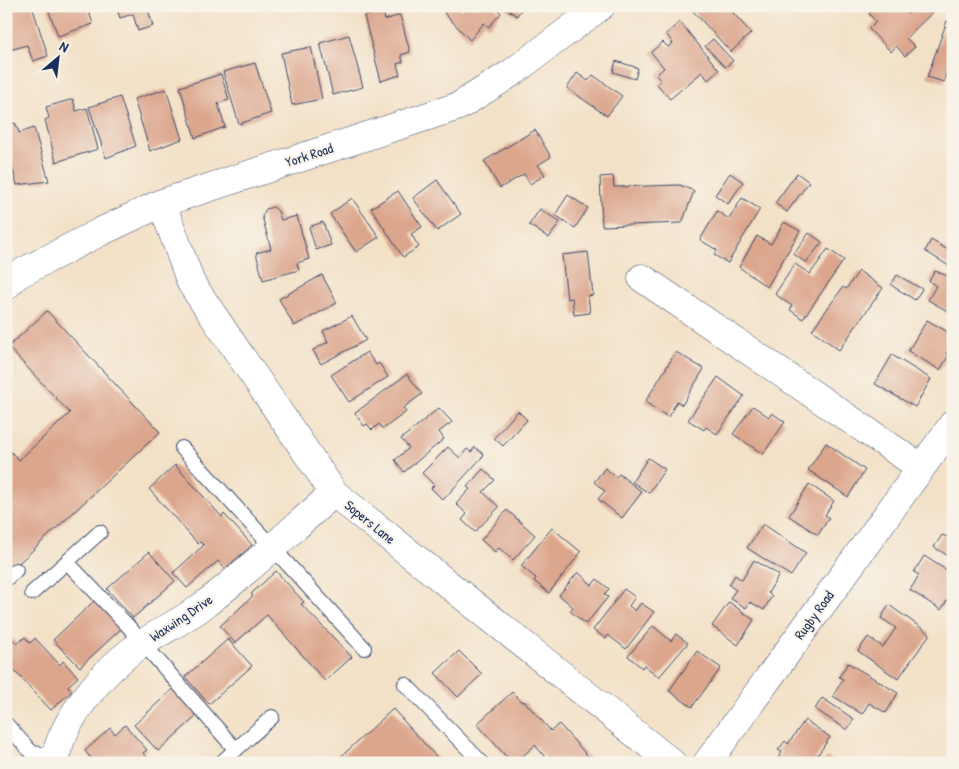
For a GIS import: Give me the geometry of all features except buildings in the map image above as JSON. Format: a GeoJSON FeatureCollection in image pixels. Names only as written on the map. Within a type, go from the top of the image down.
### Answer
{"type":"FeatureCollection","features":[{"type":"Feature","properties":{"kind":"street","name":"York Road"},"geometry":{"type":"LineString","coordinates":[[6,286],[16,274],[162,203],[459,106],[514,72],[601,6]]}},
{"type":"Feature","properties":{"kind":"street","name":"Sopers Lane"},"geometry":{"type":"LineString","coordinates":[[162,203],[191,283],[334,493],[672,763]]}},
{"type":"Feature","properties":{"kind":"street"},"geometry":{"type":"LineString","coordinates":[[642,278],[920,467]]}},
{"type":"Feature","properties":{"kind":"street","name":"Rugby Road"},"geometry":{"type":"LineString","coordinates":[[707,763],[953,424]]}},
{"type":"Feature","properties":{"kind":"street","name":"Waxwing Drive"},"geometry":{"type":"LineString","coordinates":[[55,759],[62,738],[88,695],[113,668],[142,644],[204,605],[334,493]]}},
{"type":"Feature","properties":{"kind":"lane"},"geometry":{"type":"LineString","coordinates":[[182,448],[364,648]]}},
{"type":"Feature","properties":{"kind":"lane"},"geometry":{"type":"LineString","coordinates":[[32,593],[100,532]]}},
{"type":"Feature","properties":{"kind":"lane"},"geometry":{"type":"LineString","coordinates":[[67,562],[236,750]]}},
{"type":"Feature","properties":{"kind":"lane"},"geometry":{"type":"LineString","coordinates":[[405,684],[482,763]]}},
{"type":"Feature","properties":{"kind":"lane"},"geometry":{"type":"LineString","coordinates":[[221,763],[272,717]]}},
{"type":"Feature","properties":{"kind":"lane"},"geometry":{"type":"LineString","coordinates":[[6,724],[32,753],[55,759]]}}]}
